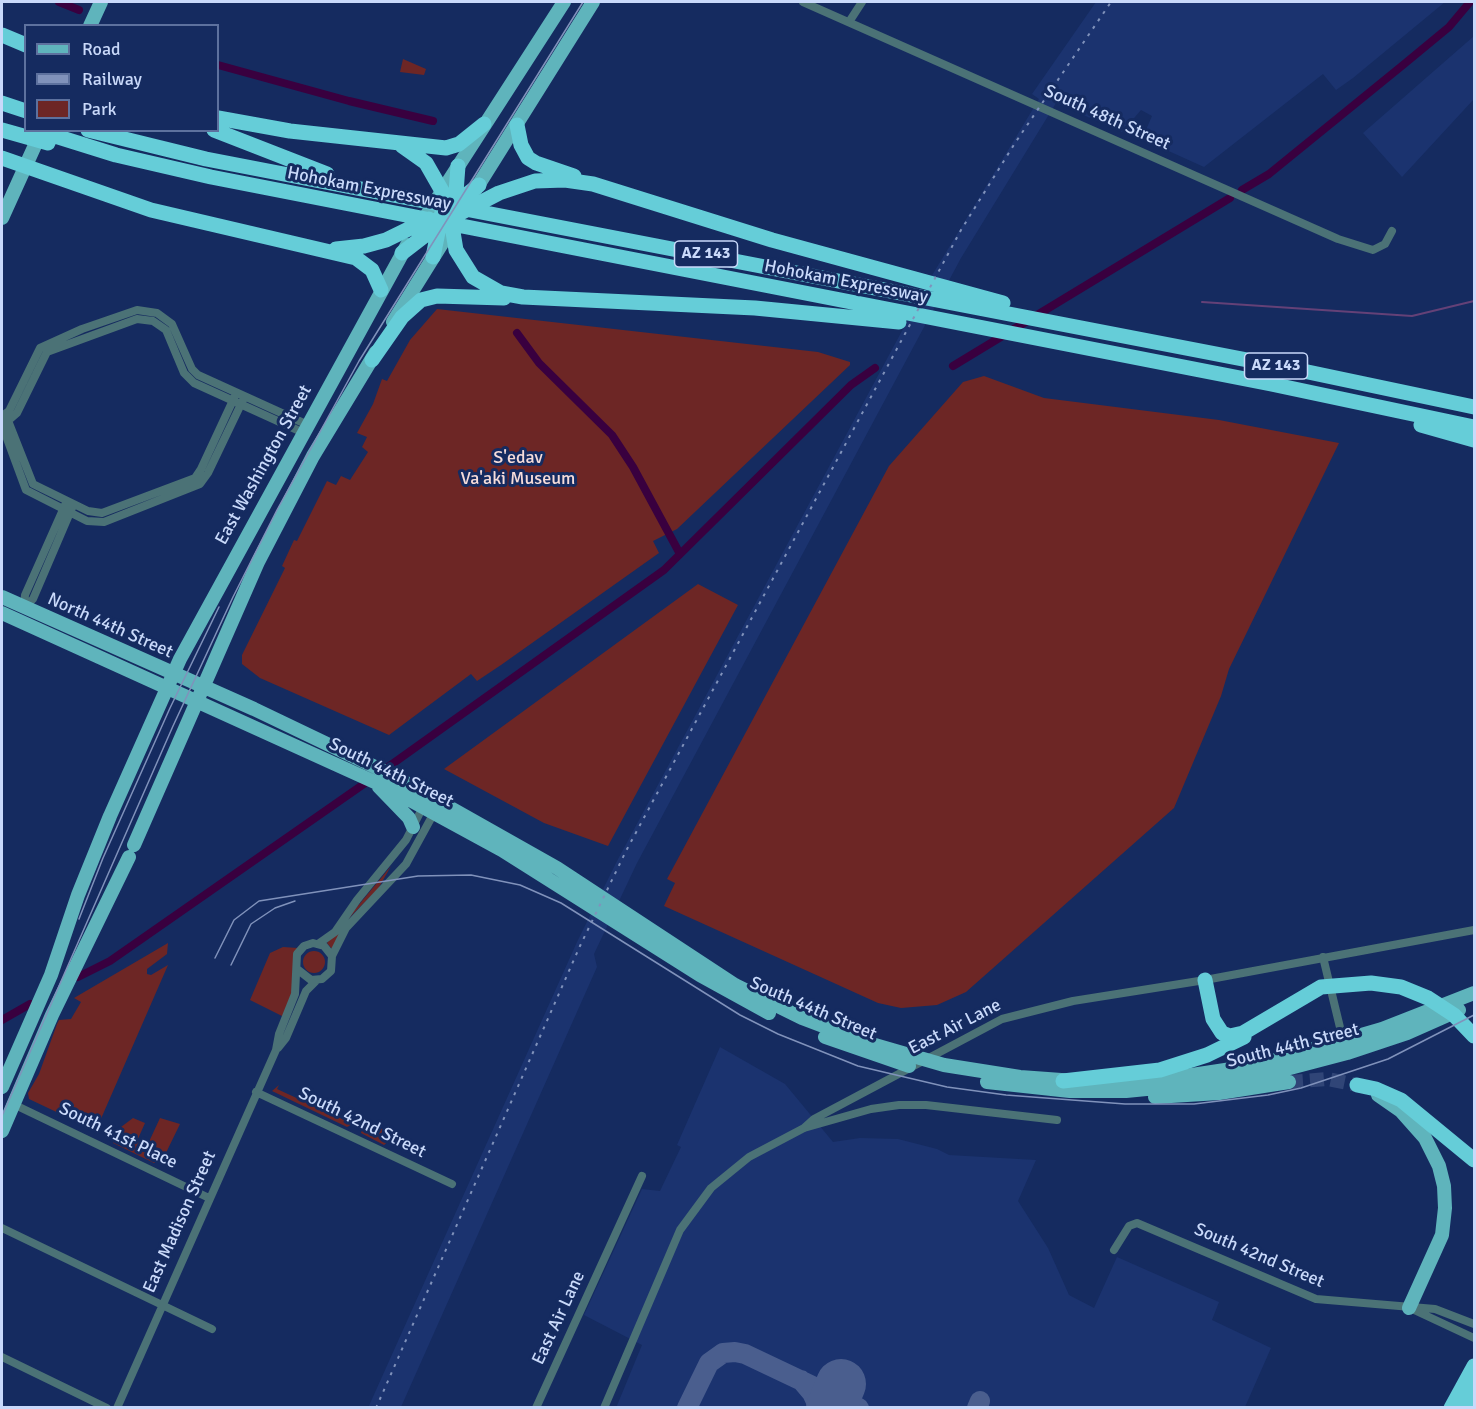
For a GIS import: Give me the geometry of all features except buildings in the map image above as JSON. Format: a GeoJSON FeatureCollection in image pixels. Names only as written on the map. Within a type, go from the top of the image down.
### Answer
{"type":"FeatureCollection","features":[{"type":"Feature","properties":{"kind":"highway"},"geometry":{"type":"LineString","coordinates":[[2,35],[24,44]]}},
{"type":"Feature","properties":{"kind":"highway"},"geometry":{"type":"LineString","coordinates":[[2,102],[13,121]]}},
{"type":"Feature","properties":{"kind":"highway"},"geometry":{"type":"LineString","coordinates":[[219,118],[263,127],[450,148],[465,140],[484,124]]}},
{"type":"Feature","properties":{"kind":"highway"},"geometry":{"type":"LineString","coordinates":[[517,125],[523,150],[532,161],[593,184],[761,237],[1019,308],[1077,327]]}},
{"type":"Feature","properties":{"kind":"highway"},"geometry":{"type":"LineString","coordinates":[[39,132],[70,145]]}},
{"type":"Feature","properties":{"kind":"highway"},"geometry":{"type":"LineString","coordinates":[[41,132],[70,145]]}},
{"type":"Feature","properties":{"kind":"highway","name":"Hohokam Expressway"},"geometry":{"type":"LineString","coordinates":[[96,132],[206,159],[399,194],[1474,407]]}},
{"type":"Feature","properties":{"kind":"highway"},"geometry":{"type":"LineString","coordinates":[[219,132],[306,167],[399,194]]}},
{"type":"Feature","properties":{"kind":"highway"},"geometry":{"type":"LineString","coordinates":[[394,143],[421,158],[435,174],[451,216],[456,250],[473,277],[493,291],[523,297]]}},
{"type":"Feature","properties":{"kind":"highway","name":"Hohokam Expressway"},"geometry":{"type":"LineString","coordinates":[[70,145],[141,162],[889,315],[1054,342],[1271,384],[1474,427]]}},
{"type":"Feature","properties":{"kind":"highway"},"geometry":{"type":"LineString","coordinates":[[2,158],[173,216],[315,248],[364,262],[374,273],[381,290]]}},
{"type":"Feature","properties":{"kind":"highway"},"geometry":{"type":"LineString","coordinates":[[433,257],[451,216],[458,166]]}},
{"type":"Feature","properties":{"kind":"highway"},"geometry":{"type":"LineString","coordinates":[[315,248],[364,246],[386,240],[422,223],[451,216],[499,193],[535,182],[565,180],[593,184]]}},
{"type":"Feature","properties":{"kind":"highway"},"geometry":{"type":"LineString","coordinates":[[402,253],[451,216],[479,185]]}},
{"type":"Feature","properties":{"kind":"highway"},"geometry":{"type":"LineString","coordinates":[[372,360],[402,317],[421,300],[437,296],[494,299],[523,297],[889,315]]}},
{"type":"Feature","properties":{"kind":"highway"},"geometry":{"type":"LineString","coordinates":[[1271,384],[1330,404],[1474,440]]}},
{"type":"Feature","properties":{"kind":"highway"},"geometry":{"type":"LineString","coordinates":[[1205,980],[1213,1019],[1222,1033],[1234,1036],[1308,992],[1321,987],[1344,984],[1382,984],[1420,994],[1446,1008],[1474,1036]]}},
{"type":"Feature","properties":{"kind":"highway"},"geometry":{"type":"LineString","coordinates":[[1066,1086],[1191,1061],[1236,1042],[1310,996],[1344,984]]}},
{"type":"Feature","properties":{"kind":"highway"},"geometry":{"type":"LineString","coordinates":[[1357,1085],[1376,1089],[1401,1100],[1474,1160]]}},
{"type":"Feature","properties":{"kind":"highway"},"geometry":{"type":"LineString","coordinates":[[1451,1407],[1474,1366]]}},
{"type":"Feature","properties":{"kind":"highway"},"geometry":{"type":"LineString","coordinates":[[1465,1407],[1474,1386]]}},
{"type":"Feature","properties":{"kind":"main road","name":"East Washington Street"},"geometry":{"type":"LineString","coordinates":[[2,1087],[51,975],[82,885],[173,674],[214,592],[402,253],[564,2]]}},
{"type":"Feature","properties":{"kind":"main road"},"geometry":{"type":"LineString","coordinates":[[479,185],[593,2]]}},
{"type":"Feature","properties":{"kind":"main road"},"geometry":{"type":"LineString","coordinates":[[91,24],[99,5]]}},
{"type":"Feature","properties":{"kind":"main road"},"geometry":{"type":"LineString","coordinates":[[2,219],[41,132]]}},
{"type":"Feature","properties":{"kind":"main road"},"geometry":{"type":"LineString","coordinates":[[2,1131],[55,1010],[131,851],[270,538],[313,456],[433,257]]}},
{"type":"Feature","properties":{"kind":"main road","name":"North 44th Street"},"geometry":{"type":"LineString","coordinates":[[2,597],[21,614],[197,702]]}},
{"type":"Feature","properties":{"kind":"main road","name":"North 44th Street"},"geometry":{"type":"LineString","coordinates":[[2,613],[21,614],[203,687]]}},
{"type":"Feature","properties":{"kind":"main road","name":"South 44th Street"},"geometry":{"type":"LineString","coordinates":[[203,687],[394,776],[432,803],[557,868],[735,985],[802,1018],[868,1043],[945,1065],[1066,1086],[1159,1080],[1258,1065],[1345,1047],[1474,1003]]}},
{"type":"Feature","properties":{"kind":"main road","name":"South 44th Street"},"geometry":{"type":"LineString","coordinates":[[197,702],[378,785],[432,803]]}},
{"type":"Feature","properties":{"kind":"main road"},"geometry":{"type":"LineString","coordinates":[[378,785],[409,818],[413,826]]}},
{"type":"Feature","properties":{"kind":"main road","name":"South 44th Street"},"geometry":{"type":"LineString","coordinates":[[1433,1016],[1474,993]]}},
{"type":"Feature","properties":{"kind":"main road"},"geometry":{"type":"LineString","coordinates":[[1066,1086],[1174,1098],[1289,1082]]}},
{"type":"Feature","properties":{"kind":"main road"},"geometry":{"type":"LineString","coordinates":[[1357,1085],[1389,1102],[1408,1117],[1430,1146],[1441,1175],[1445,1196],[1443,1230],[1409,1308]]}},
{"type":"Feature","properties":{"kind":"street","name":"South 48th Street"},"geometry":{"type":"LineString","coordinates":[[803,2],[1338,239],[1373,250],[1384,244],[1392,231]]}},
{"type":"Feature","properties":{"kind":"street"},"geometry":{"type":"LineString","coordinates":[[849,22],[861,2]]}},
{"type":"Feature","properties":{"kind":"street"},"geometry":{"type":"LineString","coordinates":[[238,399],[208,473],[200,484],[104,522],[87,520],[33,484],[4,422],[40,348],[82,329],[137,310],[157,313],[177,330],[195,372],[238,399],[306,429]]}},
{"type":"Feature","properties":{"kind":"street"},"geometry":{"type":"LineString","coordinates":[[21,614],[33,599],[68,507]]}},
{"type":"Feature","properties":{"kind":"street"},"geometry":{"type":"LineString","coordinates":[[318,944],[335,932],[432,803]]}},
{"type":"Feature","properties":{"kind":"street"},"geometry":{"type":"LineString","coordinates":[[332,956],[329,950],[318,944],[309,944],[300,950],[296,959],[297,969],[305,978],[317,980],[331,971],[332,956],[346,928],[406,864],[432,803]]}},
{"type":"Feature","properties":{"kind":"street","name":"East Air Lane"},"geometry":{"type":"LineString","coordinates":[[804,1128],[814,1119],[1002,1019],[1074,1000],[1205,980],[1474,930]]}},
{"type":"Feature","properties":{"kind":"street"},"geometry":{"type":"LineString","coordinates":[[1323,957],[1332,1003],[1345,1047]]}},
{"type":"Feature","properties":{"kind":"street","name":"East Madison Street"},"geometry":{"type":"LineString","coordinates":[[276,1050],[279,1034],[295,993],[297,969]]}},
{"type":"Feature","properties":{"kind":"street","name":"East Madison Street"},"geometry":{"type":"LineString","coordinates":[[117,1407],[256,1092],[276,1050],[286,1038],[306,991],[317,980]]}},
{"type":"Feature","properties":{"kind":"street","name":"South 42nd Street"},"geometry":{"type":"LineString","coordinates":[[256,1092],[452,1184]]}},
{"type":"Feature","properties":{"kind":"street","name":"South 41st Place"},"geometry":{"type":"LineString","coordinates":[[13,1104],[209,1198]]}},
{"type":"Feature","properties":{"kind":"street","name":"East Air Lane"},"geometry":{"type":"LineString","coordinates":[[604,1407],[652,1291],[681,1230],[694,1207],[711,1188],[742,1162],[804,1128],[871,1109],[926,1105],[1057,1120]]}},
{"type":"Feature","properties":{"kind":"street","name":"East Air Lane"},"geometry":{"type":"LineString","coordinates":[[536,1407],[642,1176]]}},
{"type":"Feature","properties":{"kind":"street","name":"South 42nd Street"},"geometry":{"type":"LineString","coordinates":[[1114,1250],[1129,1226],[1137,1223],[1316,1299],[1435,1309],[1474,1324]]}},
{"type":"Feature","properties":{"kind":"street"},"geometry":{"type":"LineString","coordinates":[[2,1228],[160,1306],[212,1329]]}},
{"type":"Feature","properties":{"kind":"street","name":"South 42nd Street"},"geometry":{"type":"LineString","coordinates":[[1409,1308],[1473,1337]]}},
{"type":"Feature","properties":{"kind":"street"},"geometry":{"type":"LineString","coordinates":[[2,1357],[107,1407]]}},
{"type":"Feature","properties":{"kind":"shaded area"},"geometry":{"type":"Polygon","coordinates":[[[1096,2],[1445,2],[1336,90],[1323,74],[1204,167],[1142,139],[1152,116],[1141,110],[1122,132],[1056,103],[961,258],[637,863],[594,954],[597,967],[401,1407],[368,1408],[577,942],[617,861],[931,277],[1039,99],[1032,94],[1096,2]]]}},
{"type":"Feature","properties":{"kind":"shaded area"},"geometry":{"type":"Polygon","coordinates":[[[1474,36],[1474,99],[1402,177],[1363,133],[1474,36]]]}},
{"type":"Feature","properties":{"kind":"shaded area"},"geometry":{"type":"Polygon","coordinates":[[[720,1047],[785,1084],[833,1142],[860,1138],[898,1139],[937,1149],[949,1155],[1036,1160],[1018,1201],[1048,1248],[1069,1295],[1094,1308],[1117,1257],[1219,1302],[1212,1320],[1271,1348],[1245,1407],[616,1408],[642,1345],[584,1315],[642,1189],[660,1191],[681,1147],[677,1145],[720,1047]]]}},
{"type":"Feature","properties":{"kind":"green space"},"geometry":{"type":"Polygon","coordinates":[[[403,59],[426,69],[424,75],[400,72],[403,59]]]}},
{"type":"Feature","properties":{"kind":"green space","name":"S'edav Va'aki Museum"},"geometry":{"type":"Polygon","coordinates":[[[437,309],[818,352],[850,362],[850,365],[677,529],[653,541],[659,553],[477,681],[471,674],[389,735],[260,678],[242,664],[242,655],[285,568],[282,566],[294,540],[297,541],[327,481],[336,485],[341,476],[350,480],[368,452],[362,447],[367,437],[357,433],[373,404],[382,379],[387,381],[410,340],[437,309]]]}},
{"type":"Feature","properties":{"kind":"green space"},"geometry":{"type":"Polygon","coordinates":[[[984,376],[1044,398],[1219,420],[1339,443],[1229,669],[1221,696],[1174,808],[966,992],[937,1005],[901,1008],[878,1003],[664,906],[675,883],[667,879],[889,466],[963,382],[984,376]]]}},
{"type":"Feature","properties":{"kind":"green space"},"geometry":{"type":"Polygon","coordinates":[[[698,584],[738,605],[608,846],[544,823],[444,769],[698,584]]]}},
{"type":"Feature","properties":{"kind":"green space"},"geometry":{"type":"Polygon","coordinates":[[[391,866],[378,889],[350,917],[332,949],[327,943],[391,866]]]}},
{"type":"Feature","properties":{"kind":"green space"},"geometry":{"type":"Polygon","coordinates":[[[168,943],[167,954],[147,969],[147,974],[151,975],[168,965],[100,1121],[86,1126],[29,1099],[28,1093],[39,1074],[59,1020],[71,1019],[81,1002],[74,998],[168,943]]]}},
{"type":"Feature","properties":{"kind":"green space"},"geometry":{"type":"Polygon","coordinates":[[[283,947],[298,948],[295,981],[284,1017],[250,1000],[270,953],[283,947]]]}},
{"type":"Feature","properties":{"kind":"green space"},"geometry":{"type":"Polygon","coordinates":[[[314,951],[322,954],[325,962],[322,970],[314,973],[306,970],[303,962],[306,954],[314,951]]]}},
{"type":"Feature","properties":{"kind":"green space"},"geometry":{"type":"Polygon","coordinates":[[[279,1085],[277,1089],[353,1124],[347,1127],[272,1091],[279,1085]]]}},
{"type":"Feature","properties":{"kind":"green space"},"geometry":{"type":"Polygon","coordinates":[[[133,1118],[145,1123],[137,1141],[147,1146],[160,1118],[180,1124],[162,1161],[154,1163],[113,1143],[113,1133],[133,1118]]]}},
{"type":"Feature","properties":{"kind":"green space"},"geometry":{"type":"Polygon","coordinates":[[[362,1127],[385,1129],[392,1134],[391,1139],[384,1145],[361,1133],[362,1127]]]}},
{"type":"Feature","properties":{"kind":"waterway"},"geometry":{"type":"LineString","coordinates":[[59,2],[79,10]]}},
{"type":"Feature","properties":{"kind":"waterway"},"geometry":{"type":"LineString","coordinates":[[1242,190],[1269,174],[1403,65],[1449,27],[1470,2]]}},
{"type":"Feature","properties":{"kind":"waterway"},"geometry":{"type":"LineString","coordinates":[[219,65],[349,101],[433,121]]}},
{"type":"Feature","properties":{"kind":"waterway"},"geometry":{"type":"LineString","coordinates":[[953,366],[1230,198]]}},
{"type":"Feature","properties":{"kind":"waterway"},"geometry":{"type":"LineString","coordinates":[[1202,302],[1412,316],[1474,301]]}},
{"type":"Feature","properties":{"kind":"waterway"},"geometry":{"type":"LineString","coordinates":[[517,333],[539,363],[612,435],[633,467],[680,554]]}},
{"type":"Feature","properties":{"kind":"waterway"},"geometry":{"type":"LineString","coordinates":[[381,772],[664,570],[851,385],[875,368]]}},
{"type":"Feature","properties":{"kind":"waterway"},"geometry":{"type":"LineString","coordinates":[[78,977],[110,961],[371,779]]}},
{"type":"Feature","properties":{"kind":"waterway"},"geometry":{"type":"LineString","coordinates":[[2,1020],[30,1004]]}},
{"type":"Feature","properties":{"kind":"taxiway"},"geometry":{"type":"LineString","coordinates":[[687,1408],[709,1363],[723,1353],[735,1352],[745,1354],[859,1408]]}},
{"type":"Feature","properties":{"kind":"taxiway"},"geometry":{"type":"LineString","coordinates":[[801,1380],[812,1393],[819,1408]]}},
{"type":"Feature","properties":{"kind":"taxiway"},"geometry":{"type":"LineString","coordinates":[[977,1408],[980,1401]]}},
{"type":"Feature","properties":{"kind":"runway"},"geometry":{"type":"LineString","coordinates":[[831,1408],[841,1384]]}},
{"type":"Feature","properties":{"kind":"tunnel"},"geometry":{"type":"LineString","coordinates":[[1289,1082],[1328,1079],[1357,1085]]}},
{"type":"Feature","properties":{"kind":"tram line"},"geometry":{"type":"LineString","coordinates":[[2,1116],[173,726],[233,597],[277,510],[359,361],[583,2]]}},
{"type":"Feature","properties":{"kind":"tram line"},"geometry":{"type":"LineString","coordinates":[[79,919],[103,858],[170,708],[219,607]]}},
{"type":"Feature","properties":{"kind":"tram line"},"geometry":{"type":"LineString","coordinates":[[215,958],[234,920],[259,901],[418,876],[471,875],[520,885],[561,903],[740,1015],[778,1034],[858,1066],[947,1087],[1006,1095],[1125,1104],[1194,1104],[1268,1095],[1301,1088],[1388,1059],[1474,1015]]}},
{"type":"Feature","properties":{"kind":"tram line"},"geometry":{"type":"LineString","coordinates":[[231,965],[251,924],[275,908],[295,901]]}},
{"type":"Feature","properties":{"kind":"railway"},"geometry":{"type":"LineString","coordinates":[[376,1408],[580,946],[626,851],[961,230],[1015,143],[1111,2]]}}]}
